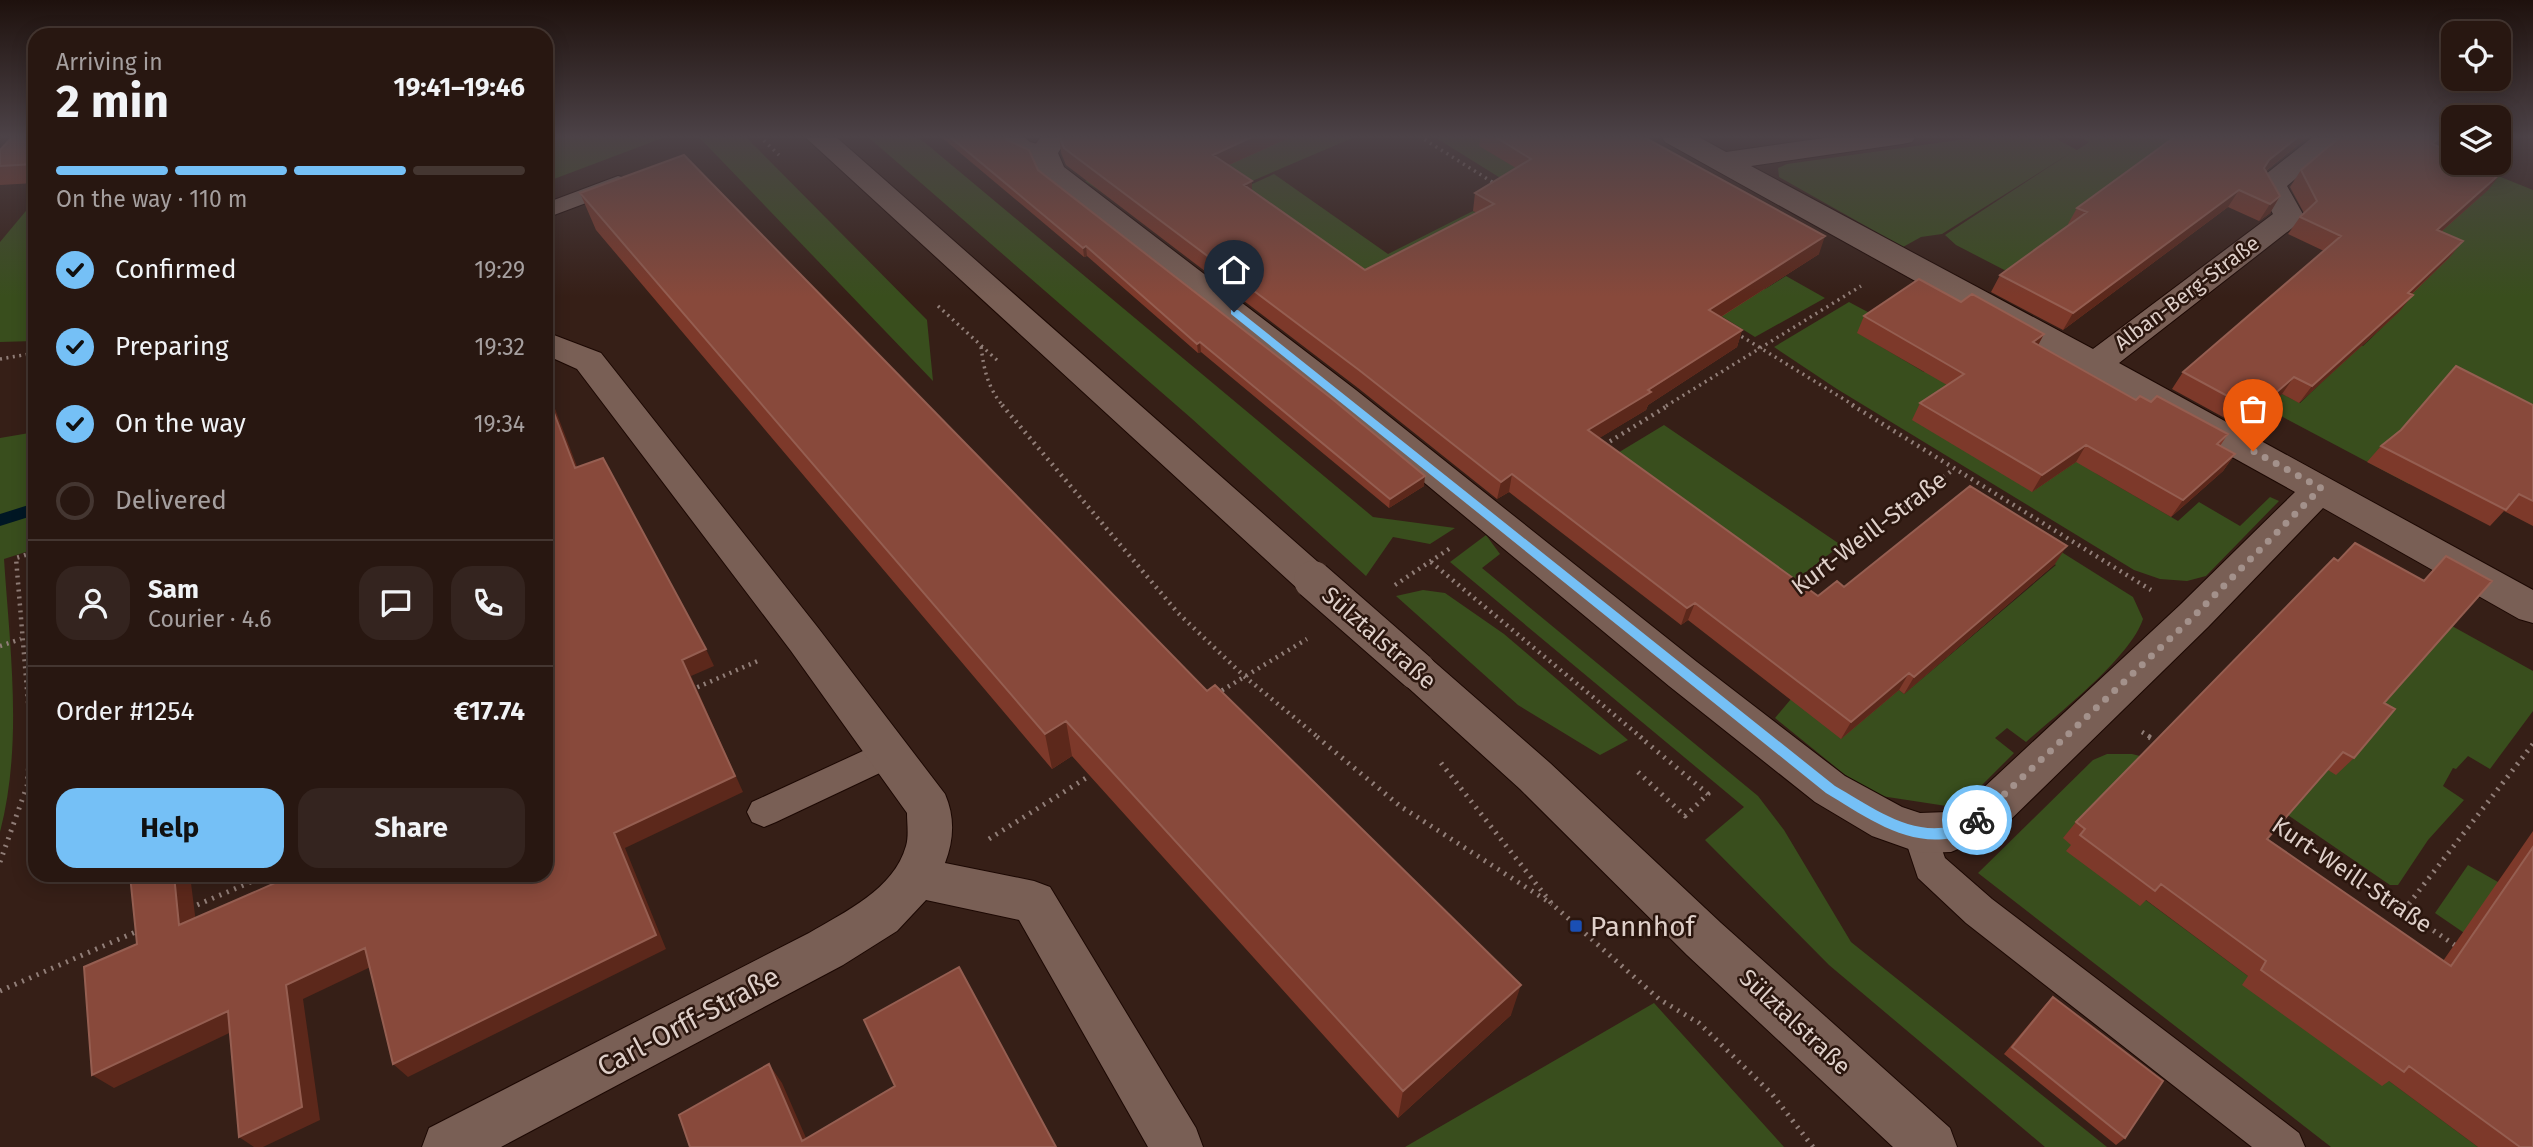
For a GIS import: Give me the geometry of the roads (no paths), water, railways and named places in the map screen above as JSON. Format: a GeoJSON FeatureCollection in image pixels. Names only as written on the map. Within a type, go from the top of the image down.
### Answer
{"type":"FeatureCollection","features":[{"type":"Feature","properties":{"kind":"street","name":"Sülztalstraße"},"geometry":{"type":"LineString","coordinates":[[878,190],[1535,776],[1704,939],[1931,1147]]}},
{"type":"Feature","properties":{"kind":"street"},"geometry":{"type":"LineString","coordinates":[[1076,190],[1169,260],[1830,789],[1904,828],[1951,832],[1982,818],[2194,616],[2321,488]]}},
{"type":"Feature","properties":{"kind":"street"},"geometry":{"type":"LineString","coordinates":[[1775,190],[2321,488],[2533,608]]}},
{"type":"Feature","properties":{"kind":"street","name":"Alban-Berg-Straße"},"geometry":{"type":"LineString","coordinates":[[2095,364],[2289,216],[2274,190]]}},
{"type":"Feature","properties":{"kind":"street","name":"Carl-Orff-Straße"},"geometry":{"type":"LineString","coordinates":[[447,1147],[826,949],[880,916],[917,878],[930,843],[929,808],[805,640],[589,361],[553,346]]}},
{"type":"Feature","properties":{"kind":"street"},"geometry":{"type":"LineString","coordinates":[[917,878],[1034,901],[1177,1147]]}},
{"type":"Feature","properties":{"kind":"lane"},"geometry":{"type":"LineString","coordinates":[[553,208],[601,190]]}},
{"type":"Feature","properties":{"kind":"lane"},"geometry":{"type":"LineString","coordinates":[[764,812],[889,753]]}},
{"type":"Feature","properties":{"kind":"lane"},"geometry":{"type":"LineString","coordinates":[[1904,828],[1930,867],[1979,911],[2285,1147]]}},
{"type":"Feature","properties":{"kind":"waterway"},"geometry":{"type":"LineString","coordinates":[[0,520],[28,511]]}},
{"type":"Feature","properties":{"kind":"place","name":"Pannhof"},"geometry":{"type":"Point","coordinates":[1576,926]}}]}
